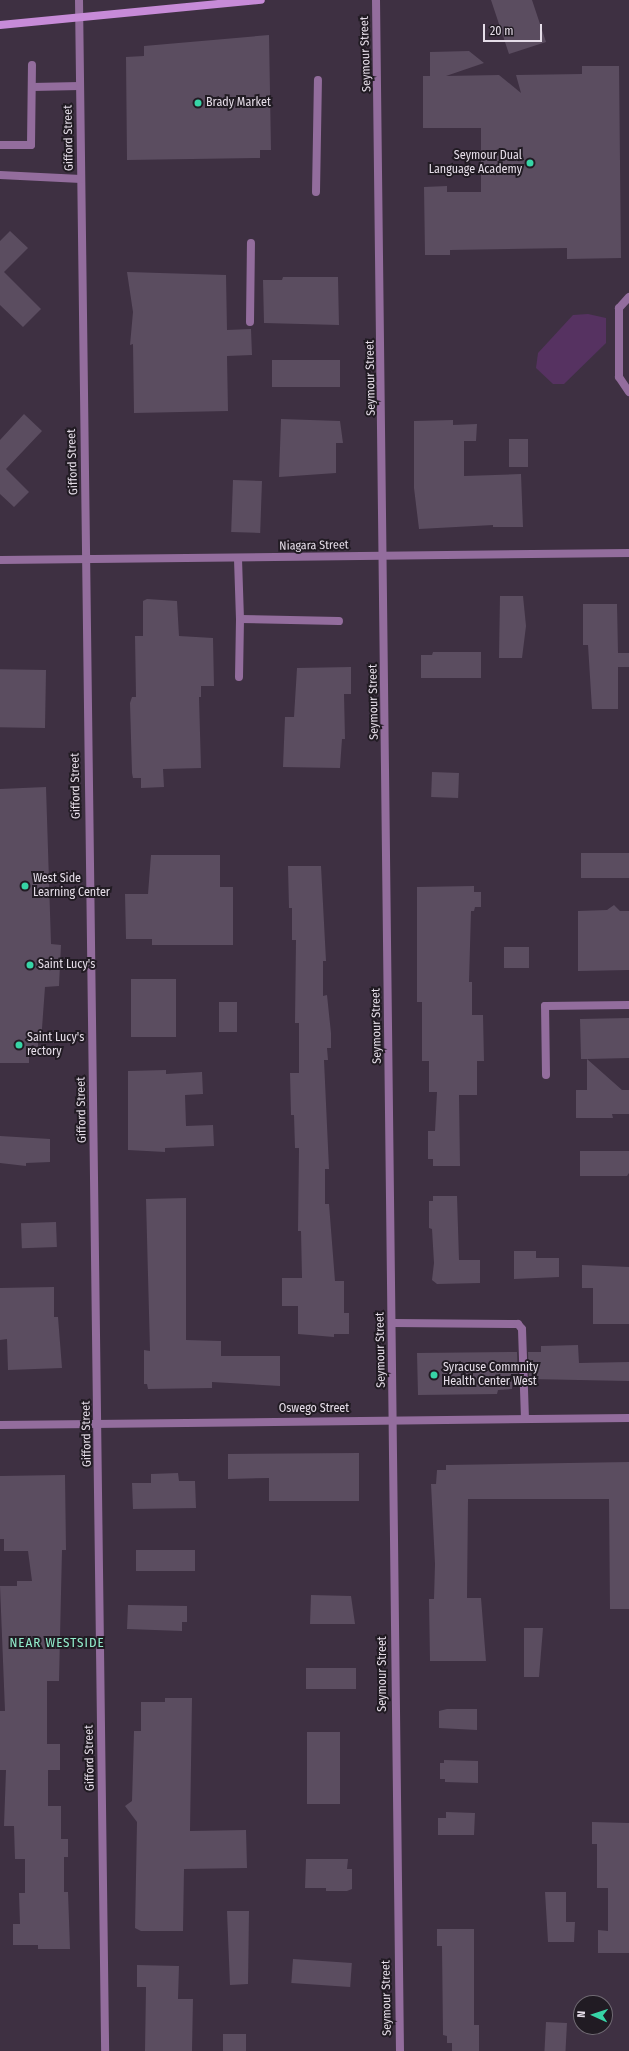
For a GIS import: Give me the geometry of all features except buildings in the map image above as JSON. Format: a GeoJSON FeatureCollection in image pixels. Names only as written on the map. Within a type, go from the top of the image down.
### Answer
{"type":"FeatureCollection","features":[{"type":"Feature","properties":{"kind":"main road"},"geometry":{"type":"LineString","coordinates":[[0,25],[262,0]]}},
{"type":"Feature","properties":{"kind":"street","name":"Gifford Street"},"geometry":{"type":"LineString","coordinates":[[79,0],[82,362],[88,561],[88,731],[99,1423],[105,2051]]}},
{"type":"Feature","properties":{"kind":"street","name":"Seymour Street"},"geometry":{"type":"LineString","coordinates":[[376,0],[393,1323],[400,2051]]}},
{"type":"Feature","properties":{"kind":"street"},"geometry":{"type":"LineString","coordinates":[[0,145],[31,145],[32,65]]}},
{"type":"Feature","properties":{"kind":"street"},"geometry":{"type":"LineString","coordinates":[[316,192],[318,80]]}},
{"type":"Feature","properties":{"kind":"street"},"geometry":{"type":"LineString","coordinates":[[32,87],[80,86]]}},
{"type":"Feature","properties":{"kind":"street"},"geometry":{"type":"LineString","coordinates":[[0,175],[81,179]]}},
{"type":"Feature","properties":{"kind":"street"},"geometry":{"type":"LineString","coordinates":[[250,322],[251,243]]}},
{"type":"Feature","properties":{"kind":"street"},"geometry":{"type":"LineString","coordinates":[[629,297],[619,308],[619,377],[629,392]]}},
{"type":"Feature","properties":{"kind":"street","name":"Niagara Street"},"geometry":{"type":"LineString","coordinates":[[0,560],[88,561],[384,558],[629,553]]}},
{"type":"Feature","properties":{"kind":"street"},"geometry":{"type":"LineString","coordinates":[[238,559],[240,619],[239,677]]}},
{"type":"Feature","properties":{"kind":"street"},"geometry":{"type":"LineString","coordinates":[[240,619],[340,621]]}},
{"type":"Feature","properties":{"kind":"street"},"geometry":{"type":"LineString","coordinates":[[546,1075],[545,1006],[629,1005]]}},
{"type":"Feature","properties":{"kind":"street"},"geometry":{"type":"LineString","coordinates":[[393,1323],[518,1324],[522,1329],[525,1419]]}},
{"type":"Feature","properties":{"kind":"street","name":"Oswego Street"},"geometry":{"type":"LineString","coordinates":[[0,1425],[629,1418]]}},
{"type":"Feature","properties":{"kind":"shaded area"},"geometry":{"type":"Polygon","coordinates":[[[588,314],[606,318],[606,343],[564,384],[553,384],[536,368],[538,353],[573,315],[588,314]]]}},
{"type":"Feature","properties":{"kind":"place","name":"Brady Market"},"geometry":{"type":"Point","coordinates":[198,103]}},
{"type":"Feature","properties":{"kind":"place","name":"Seymour Dual Language Academy"},"geometry":{"type":"Point","coordinates":[530,163]}},
{"type":"Feature","properties":{"kind":"place","name":"West Side Learning Center"},"geometry":{"type":"Point","coordinates":[25,886]}},
{"type":"Feature","properties":{"kind":"place","name":"Saint Lucy's"},"geometry":{"type":"Point","coordinates":[30,965]}},
{"type":"Feature","properties":{"kind":"place","name":"Saint Lucy's rectory"},"geometry":{"type":"Point","coordinates":[19,1045]}},
{"type":"Feature","properties":{"kind":"place","name":"Syracuse Commnity Health Center West"},"geometry":{"type":"Point","coordinates":[434,1375]}},
{"type":"Feature","properties":{"kind":"district","name":"NEAR WESTSIDE"},"geometry":{"type":"Point","coordinates":[57,1643]}}]}
